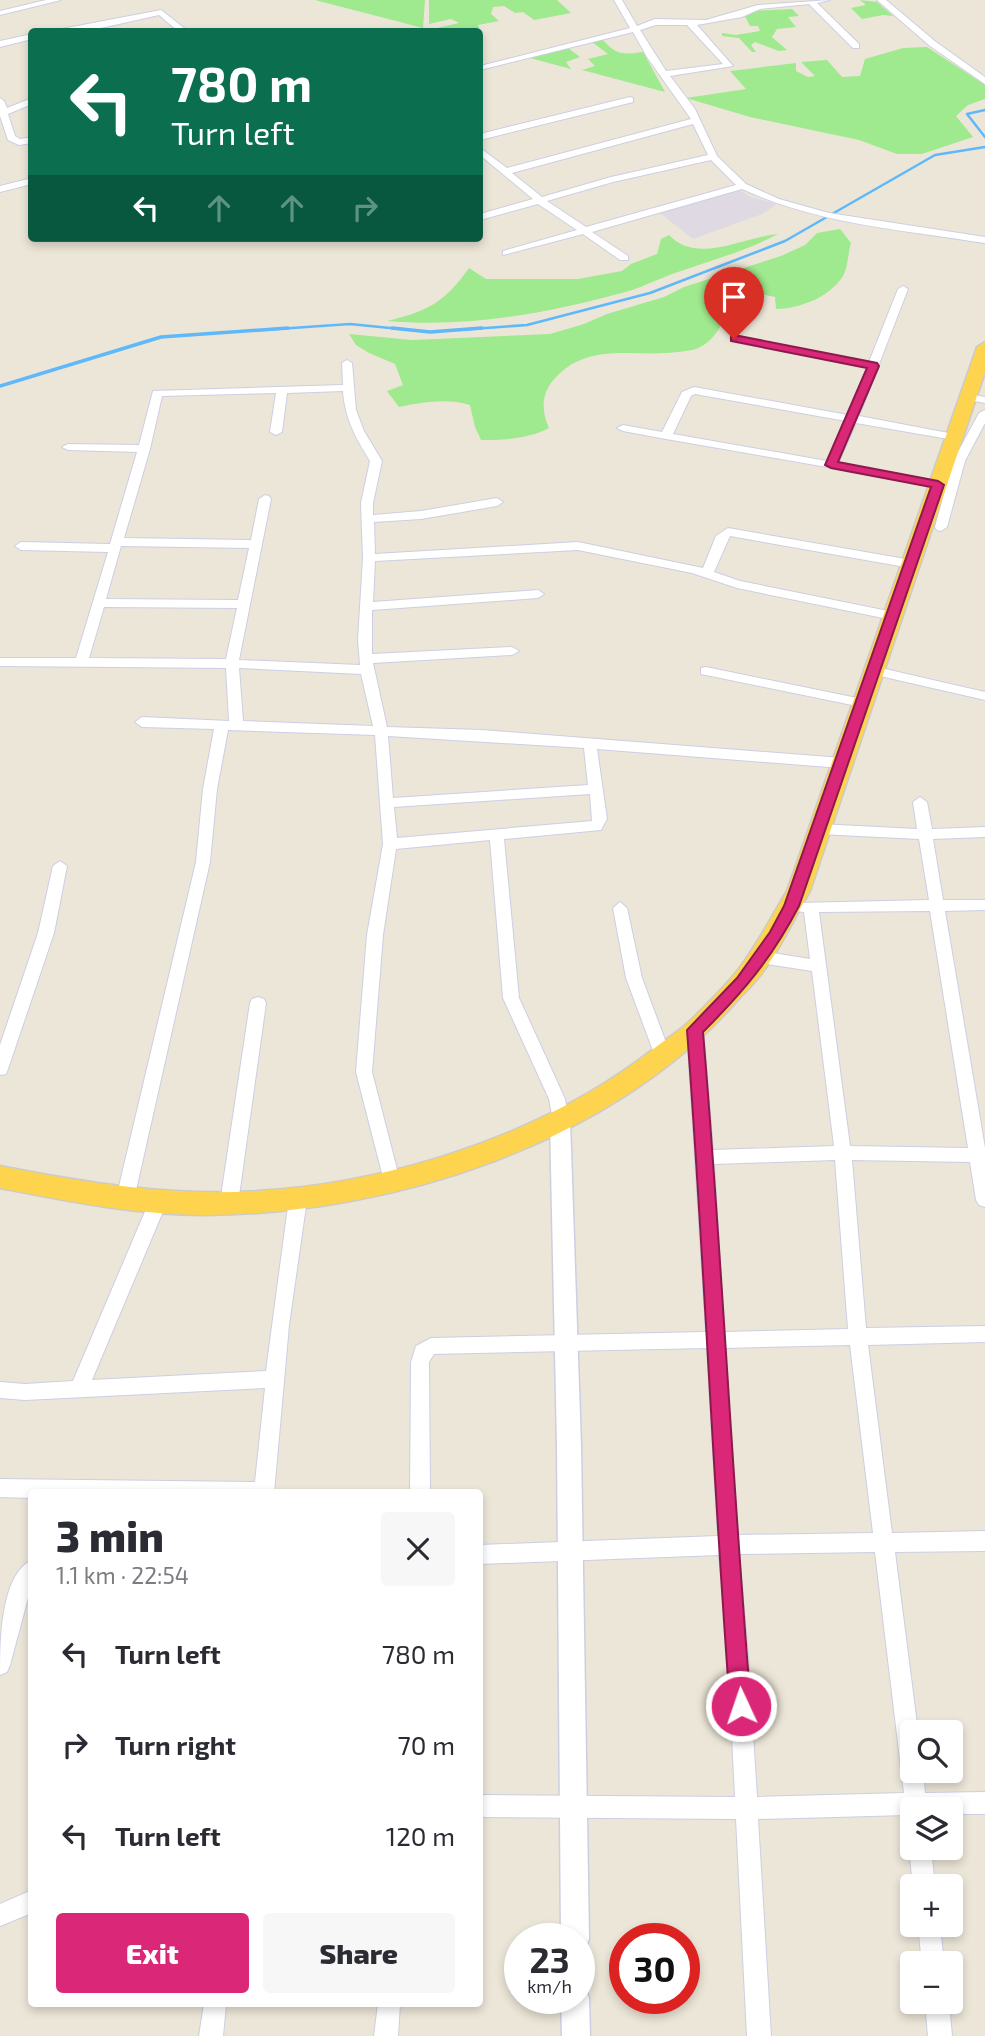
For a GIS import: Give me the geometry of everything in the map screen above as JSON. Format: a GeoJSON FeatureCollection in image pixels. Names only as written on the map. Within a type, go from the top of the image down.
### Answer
{"type":"FeatureCollection","features":[{"type":"Feature","properties":{"kind":"highway"},"geometry":{"type":"LineString","coordinates":[[0,1177],[124,1199],[229,1203],[298,1199],[392,1181],[484,1154],[560,1120],[610,1092],[663,1056],[695,1030],[720,1006],[801,907],[819,829],[872,670],[954,437],[976,398],[985,346]]}},
{"type":"Feature","properties":{"kind":"street"},"geometry":{"type":"LineString","coordinates":[[0,13],[57,0]]}},
{"type":"Feature","properties":{"kind":"street"},"geometry":{"type":"LineString","coordinates":[[618,0],[664,74],[691,109],[713,157],[743,186],[776,201],[828,216],[985,240]]}},
{"type":"Feature","properties":{"kind":"street"},"geometry":{"type":"LineString","coordinates":[[483,67],[636,30],[661,21],[691,23],[722,20],[758,7],[827,0]]}},
{"type":"Feature","properties":{"kind":"street"},"geometry":{"type":"LineString","coordinates":[[881,0],[933,44],[985,81]]}},
{"type":"Feature","properties":{"kind":"street"},"geometry":{"type":"LineString","coordinates":[[810,1],[856,46]]}},
{"type":"Feature","properties":{"kind":"street"},"geometry":{"type":"LineString","coordinates":[[84,28],[161,12],[180,28]]}},
{"type":"Feature","properties":{"kind":"street"},"geometry":{"type":"LineString","coordinates":[[664,74],[729,66],[691,23]]}},
{"type":"Feature","properties":{"kind":"street"},"geometry":{"type":"LineString","coordinates":[[0,44],[28,37]]}},
{"type":"Feature","properties":{"kind":"street"},"geometry":{"type":"LineString","coordinates":[[483,136],[630,100]]}},
{"type":"Feature","properties":{"kind":"street"},"geometry":{"type":"LineString","coordinates":[[0,101],[5,112],[4,121],[10,129],[10,138],[19,142],[28,141]]}},
{"type":"Feature","properties":{"kind":"street"},"geometry":{"type":"LineString","coordinates":[[5,112],[28,103]]}},
{"type":"Feature","properties":{"kind":"street"},"geometry":{"type":"LineString","coordinates":[[504,172],[695,120]]}},
{"type":"Feature","properties":{"kind":"street"},"geometry":{"type":"LineString","coordinates":[[483,154],[541,201],[624,258]]}},
{"type":"Feature","properties":{"kind":"street"},"geometry":{"type":"LineString","coordinates":[[483,216],[611,180],[713,157]]}},
{"type":"Feature","properties":{"kind":"street"},"geometry":{"type":"LineString","coordinates":[[0,189],[28,182]]}},
{"type":"Feature","properties":{"kind":"street"},"geometry":{"type":"LineString","coordinates":[[507,253],[743,186]]}},
{"type":"Feature","properties":{"kind":"street"},"geometry":{"type":"LineString","coordinates":[[831,465],[853,417],[903,289]]}},
{"type":"Feature","properties":{"kind":"street"},"geometry":{"type":"LineString","coordinates":[[734,339],[873,366]]}},
{"type":"Feature","properties":{"kind":"street"},"geometry":{"type":"LineString","coordinates":[[347,363],[349,410],[376,461],[368,503],[366,665],[381,730],[390,844],[375,935],[364,1072],[392,1181]]}},
{"type":"Feature","properties":{"kind":"street"},"geometry":{"type":"LineString","coordinates":[[82,662],[144,449],[157,393],[348,388]]}},
{"type":"Feature","properties":{"kind":"street"},"geometry":{"type":"LineString","coordinates":[[276,432],[282,389]]}},
{"type":"Feature","properties":{"kind":"street"},"geometry":{"type":"LineString","coordinates":[[666,436],[686,394],[694,390],[954,437]]}},
{"type":"Feature","properties":{"kind":"street"},"geometry":{"type":"LineString","coordinates":[[941,527],[959,461],[985,413]]}},
{"type":"Feature","properties":{"kind":"street"},"geometry":{"type":"LineString","coordinates":[[623,428],[938,485]]}},
{"type":"Feature","properties":{"kind":"street"},"geometry":{"type":"LineString","coordinates":[[68,447],[144,449]]}},
{"type":"Feature","properties":{"kind":"street"},"geometry":{"type":"LineString","coordinates":[[124,1199],[203,862],[210,789],[229,725],[232,664],[265,499]]}},
{"type":"Feature","properties":{"kind":"street"},"geometry":{"type":"LineString","coordinates":[[368,519],[497,502]]}},
{"type":"Feature","properties":{"kind":"street"},"geometry":{"type":"LineString","coordinates":[[706,573],[722,536],[728,532],[911,564]]}},
{"type":"Feature","properties":{"kind":"street"},"geometry":{"type":"LineString","coordinates":[[21,546],[257,544]]}},
{"type":"Feature","properties":{"kind":"street"},"geometry":{"type":"LineString","coordinates":[[369,558],[570,546],[706,573],[727,582],[893,616]]}},
{"type":"Feature","properties":{"kind":"street"},"geometry":{"type":"LineString","coordinates":[[366,607],[538,594]]}},
{"type":"Feature","properties":{"kind":"street"},"geometry":{"type":"LineString","coordinates":[[99,603],[245,604]]}},
{"type":"Feature","properties":{"kind":"street"},"geometry":{"type":"LineString","coordinates":[[0,677],[2,662],[366,665],[512,651]]}},
{"type":"Feature","properties":{"kind":"street"},"geometry":{"type":"LineString","coordinates":[[872,670],[985,696]]}},
{"type":"Feature","properties":{"kind":"street"},"geometry":{"type":"LineString","coordinates":[[706,671],[862,703]]}},
{"type":"Feature","properties":{"kind":"street"},"geometry":{"type":"LineString","coordinates":[[142,722],[381,730],[842,763]]}},
{"type":"Feature","properties":{"kind":"street"},"geometry":{"type":"LineString","coordinates":[[390,844],[596,826],[600,819],[590,744]]}},
{"type":"Feature","properties":{"kind":"street"},"geometry":{"type":"LineString","coordinates":[[387,803],[595,789]]}},
{"type":"Feature","properties":{"kind":"street"},"geometry":{"type":"LineString","coordinates":[[920,802],[981,1155],[985,1200]]}},
{"type":"Feature","properties":{"kind":"street"},"geometry":{"type":"LineString","coordinates":[[819,829],[925,834],[985,832]]}},
{"type":"Feature","properties":{"kind":"street"},"geometry":{"type":"LineString","coordinates":[[497,836],[512,998],[557,1099],[560,1120],[565,1229],[575,1923]]}},
{"type":"Feature","properties":{"kind":"street"},"geometry":{"type":"LineString","coordinates":[[0,1069],[46,933],[61,866]]}},
{"type":"Feature","properties":{"kind":"street"},"geometry":{"type":"LineString","coordinates":[[906,1720],[858,1336],[843,1153],[820,966],[801,907],[985,905]]}},
{"type":"Feature","properties":{"kind":"street"},"geometry":{"type":"LineString","coordinates":[[620,908],[634,978],[663,1056]]}},
{"type":"Feature","properties":{"kind":"street"},"geometry":{"type":"LineString","coordinates":[[761,957],[820,966]]}},
{"type":"Feature","properties":{"kind":"street"},"geometry":{"type":"LineString","coordinates":[[229,1203],[258,1003]]}},
{"type":"Feature","properties":{"kind":"street"},"geometry":{"type":"LineString","coordinates":[[695,1030],[728,1545],[738,1655],[759,2036]]}},
{"type":"Feature","properties":{"kind":"street"},"geometry":{"type":"LineString","coordinates":[[705,1157],[843,1153],[981,1155]]}},
{"type":"Feature","properties":{"kind":"street"},"geometry":{"type":"LineString","coordinates":[[264,1489],[274,1379],[298,1199]]}},
{"type":"Feature","properties":{"kind":"street"},"geometry":{"type":"LineString","coordinates":[[79,1388],[158,1202]]}},
{"type":"Feature","properties":{"kind":"street"},"geometry":{"type":"LineString","coordinates":[[420,1489],[422,1352],[431,1346],[985,1334]]}},
{"type":"Feature","properties":{"kind":"street"},"geometry":{"type":"LineString","coordinates":[[0,1390],[25,1392],[274,1379]]}},
{"type":"Feature","properties":{"kind":"street"},"geometry":{"type":"LineString","coordinates":[[0,1488],[66,1489]]}},
{"type":"Feature","properties":{"kind":"street"},"geometry":{"type":"LineString","coordinates":[[483,1555],[728,1545],[985,1541]]}},
{"type":"Feature","properties":{"kind":"street"},"geometry":{"type":"LineString","coordinates":[[0,1665],[20,1583],[28,1572]]}},
{"type":"Feature","properties":{"kind":"street"},"geometry":{"type":"LineString","coordinates":[[963,1804],[985,1803]]}},
{"type":"Feature","properties":{"kind":"street"},"geometry":{"type":"LineString","coordinates":[[483,1806],[900,1806]]}},
{"type":"Feature","properties":{"kind":"street"},"geometry":{"type":"LineString","coordinates":[[0,1915],[28,1903]]}},
{"type":"Feature","properties":{"kind":"street"},"geometry":{"type":"LineString","coordinates":[[211,2036],[215,2007]]}},
{"type":"Feature","properties":{"kind":"street"},"geometry":{"type":"LineString","coordinates":[[386,2036],[388,2007]]}},
{"type":"Feature","properties":{"kind":"street"},"geometry":{"type":"LineString","coordinates":[[576,2014],[576,2036]]}},
{"type":"Feature","properties":{"kind":"street"},"geometry":{"type":"LineString","coordinates":[[938,2014],[940,2036]]}},
{"type":"Feature","properties":{"kind":"shaded area"},"geometry":{"type":"Polygon","coordinates":[[[735,188],[751,197],[777,204],[762,214],[693,239],[656,210],[735,188]]]}},
{"type":"Feature","properties":{"kind":"green space"},"geometry":{"type":"Polygon","coordinates":[[[315,0],[425,0],[423,28],[315,0]]]}},
{"type":"Feature","properties":{"kind":"green space"},"geometry":{"type":"Polygon","coordinates":[[[429,0],[557,0],[571,13],[534,20],[523,12],[515,13],[504,6],[493,7],[491,14],[499,21],[478,25],[479,28],[437,28],[459,23],[451,19],[429,24],[429,0]]]}},
{"type":"Feature","properties":{"kind":"green space"},"geometry":{"type":"Polygon","coordinates":[[[860,0],[877,2],[893,16],[862,19],[851,8],[866,5],[860,0]]]}},
{"type":"Feature","properties":{"kind":"green space"},"geometry":{"type":"Polygon","coordinates":[[[792,9],[799,16],[788,17],[796,27],[777,29],[772,37],[787,50],[779,51],[755,42],[751,45],[756,52],[752,52],[739,38],[722,36],[722,33],[736,35],[760,31],[758,26],[750,26],[745,16],[752,11],[792,9]]]}},
{"type":"Feature","properties":{"kind":"green space"},"geometry":{"type":"Polygon","coordinates":[[[602,39],[620,53],[643,52],[665,92],[582,70],[595,66],[588,59],[608,54],[592,42],[602,39]]]}},
{"type":"Feature","properties":{"kind":"green space"},"geometry":{"type":"Polygon","coordinates":[[[927,47],[985,85],[985,99],[968,105],[956,116],[973,137],[922,154],[897,154],[859,140],[750,117],[686,98],[746,89],[730,71],[796,63],[796,71],[808,77],[815,76],[801,62],[827,60],[842,77],[860,76],[865,59],[903,48],[927,47]]]}},
{"type":"Feature","properties":{"kind":"green space"},"geometry":{"type":"Polygon","coordinates":[[[568,48],[580,57],[566,62],[571,69],[530,58],[568,48]]]}},
{"type":"Feature","properties":{"kind":"green space"},"geometry":{"type":"Polygon","coordinates":[[[840,229],[851,243],[846,268],[837,283],[822,296],[794,307],[776,309],[775,297],[736,292],[717,332],[698,348],[660,353],[610,354],[579,361],[564,370],[551,383],[545,394],[545,417],[549,428],[524,437],[481,440],[470,405],[434,402],[399,407],[387,391],[403,385],[395,364],[356,345],[349,334],[412,340],[550,334],[781,256],[805,245],[817,233],[840,229]]]}},
{"type":"Feature","properties":{"kind":"green space"},"geometry":{"type":"Polygon","coordinates":[[[778,234],[635,289],[569,306],[479,320],[418,323],[387,321],[434,304],[451,290],[469,268],[486,279],[578,279],[622,271],[631,264],[657,254],[661,239],[669,235],[680,244],[707,249],[778,234]]]}},
{"type":"Feature","properties":{"kind":"waterway"},"geometry":{"type":"LineString","coordinates":[[985,110],[967,114],[985,137]]}},
{"type":"Feature","properties":{"kind":"waterway"},"geometry":{"type":"LineString","coordinates":[[458,330],[527,325],[650,293],[785,241],[935,155],[985,147]]}},
{"type":"Feature","properties":{"kind":"waterway"},"geometry":{"type":"LineString","coordinates":[[263,330],[350,324],[410,330]]}},
{"type":"Feature","properties":{"kind":"waterway"},"geometry":{"type":"LineString","coordinates":[[0,386],[161,337],[288,328]]}},
{"type":"Feature","properties":{"kind":"waterway"},"geometry":{"type":"LineString","coordinates":[[392,328],[430,332],[482,328]]}},
{"type":"Feature","properties":{"kind":"route"},"geometry":{"type":"LineString","coordinates":[[734,339],[873,366],[831,465],[938,485],[798,891],[776,935],[761,957],[742,982],[695,1030],[741,1706]]}}]}
